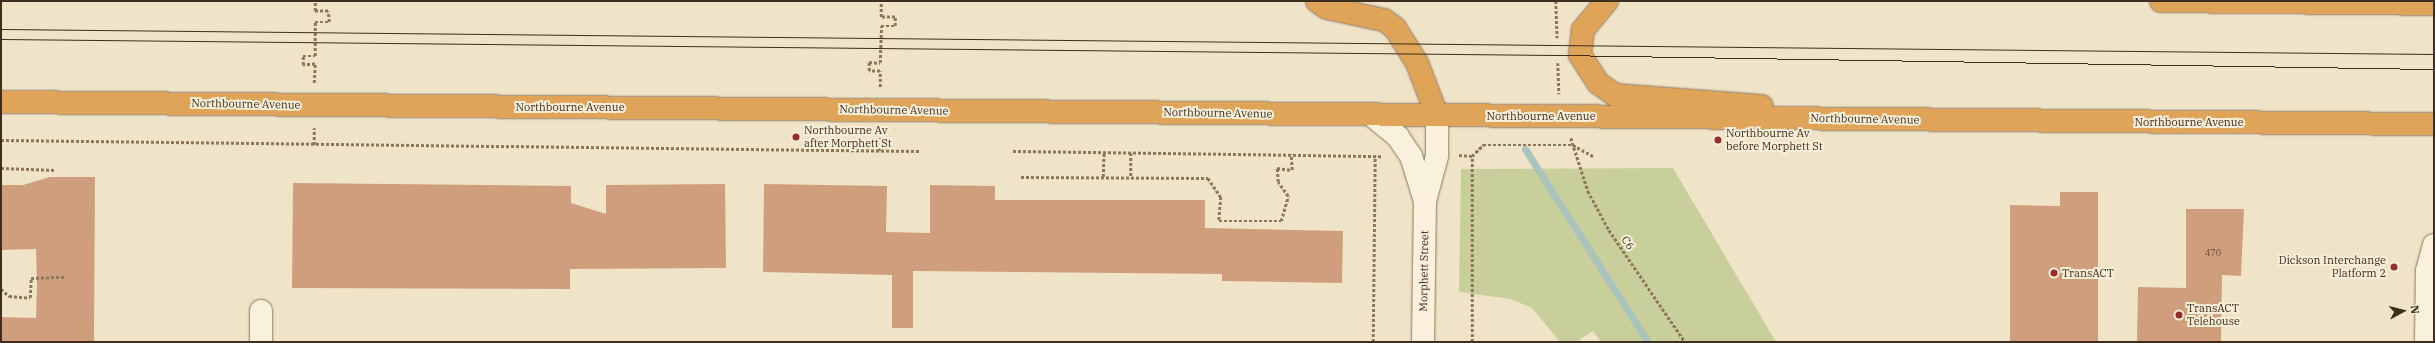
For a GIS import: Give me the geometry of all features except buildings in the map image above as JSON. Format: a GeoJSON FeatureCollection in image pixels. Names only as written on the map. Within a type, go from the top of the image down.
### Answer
{"type":"FeatureCollection","features":[{"type":"Feature","properties":{"kind":"highway"},"geometry":{"type":"LineString","coordinates":[[1316,1],[1328,8],[1384,20],[1394,28],[1417,63],[1436,115]]}},
{"type":"Feature","properties":{"kind":"highway"},"geometry":{"type":"LineString","coordinates":[[1606,1],[1583,30],[1580,55],[1598,83],[1615,95],[1699,98],[1883,119]]}},
{"type":"Feature","properties":{"kind":"highway"},"geometry":{"type":"LineString","coordinates":[[2161,1],[2434,4]]}},
{"type":"Feature","properties":{"kind":"highway","name":"Northbourne Avenue"},"geometry":{"type":"LineString","coordinates":[[1,102],[2434,124]]}},
{"type":"Feature","properties":{"kind":"street","name":"Morphett Street"},"geometry":{"type":"LineString","coordinates":[[1370,114],[1398,137],[1411,156],[1425,200]]}},
{"type":"Feature","properties":{"kind":"street","name":"Morphett Street"},"geometry":{"type":"LineString","coordinates":[[1423,342],[1425,200],[1437,156],[1436,115]]}},
{"type":"Feature","properties":{"kind":"street"},"geometry":{"type":"LineString","coordinates":[[2426,342],[2427,271],[2434,245]]}},
{"type":"Feature","properties":{"kind":"street"},"geometry":{"type":"LineString","coordinates":[[261,311],[261,342]]}},
{"type":"Feature","properties":{"kind":"path"},"geometry":{"type":"LineString","coordinates":[[314,145],[314,64],[303,65],[303,56],[315,56],[315,22],[329,22],[328,11],[315,11],[315,1]]}},
{"type":"Feature","properties":{"kind":"path"},"geometry":{"type":"LineString","coordinates":[[879,151],[880,71],[869,71],[869,62],[880,62],[881,26],[895,26],[895,17],[881,17],[882,1]]}},
{"type":"Feature","properties":{"kind":"path"},"geometry":{"type":"LineString","coordinates":[[1,140],[314,145],[919,151]]}},
{"type":"Feature","properties":{"kind":"path"},"geometry":{"type":"LineString","coordinates":[[1472,342],[1472,156],[1483,145],[1573,145],[1593,156]]}},
{"type":"Feature","properties":{"kind":"path","name":"C6"},"geometry":{"type":"LineString","coordinates":[[1573,145],[1588,191],[1609,230],[1685,342]]}},
{"type":"Feature","properties":{"kind":"path"},"geometry":{"type":"LineString","coordinates":[[1012,151],[1375,156],[1373,342]]}},
{"type":"Feature","properties":{"kind":"path"},"geometry":{"type":"LineString","coordinates":[[1103,177],[1104,152]]}},
{"type":"Feature","properties":{"kind":"path"},"geometry":{"type":"LineString","coordinates":[[1131,153],[1131,178]]}},
{"type":"Feature","properties":{"kind":"path"},"geometry":{"type":"LineString","coordinates":[[1021,177],[1208,178],[1221,197],[1219,221],[1280,221],[1288,196],[1278,182],[1277,168],[1292,170],[1291,154]]}},
{"type":"Feature","properties":{"kind":"path"},"geometry":{"type":"LineString","coordinates":[[1459,155],[1472,156]]}},
{"type":"Feature","properties":{"kind":"path"},"geometry":{"type":"LineString","coordinates":[[1,168],[56,170]]}},
{"type":"Feature","properties":{"kind":"path"},"geometry":{"type":"LineString","coordinates":[[1,289],[9,296],[30,298],[31,278],[65,277]]}},
{"type":"Feature","properties":{"kind":"green space"},"geometry":{"type":"Polygon","coordinates":[[[1673,168],[1776,342],[1601,342],[1593,331],[1576,342],[1560,342],[1532,308],[1511,299],[1459,292],[1461,169],[1673,168]]]}},
{"type":"Feature","properties":{"kind":"waterway"},"geometry":{"type":"LineString","coordinates":[[1525,149],[1648,342]]}},
{"type":"Feature","properties":{"kind":"tram line"},"geometry":{"type":"LineString","coordinates":[[1,29],[2434,54]]}},
{"type":"Feature","properties":{"kind":"tram line"},"geometry":{"type":"LineString","coordinates":[[1,39],[1558,55],[2434,69]]}},
{"type":"Feature","properties":{"kind":"place","name":"Northbourne Av after Morphett St"},"geometry":{"type":"Point","coordinates":[796,137]}},
{"type":"Feature","properties":{"kind":"place","name":"Northbourne Av before Morphett St"},"geometry":{"type":"Point","coordinates":[1718,140]}},
{"type":"Feature","properties":{"kind":"place","name":"Dickson Interchange Platform 2"},"geometry":{"type":"Point","coordinates":[2394,267]}},
{"type":"Feature","properties":{"kind":"place","name":"TransACT"},"geometry":{"type":"Point","coordinates":[2054,273]}},
{"type":"Feature","properties":{"kind":"place","name":"TransACT Telehouse"},"geometry":{"type":"Point","coordinates":[2179,315]}}]}
